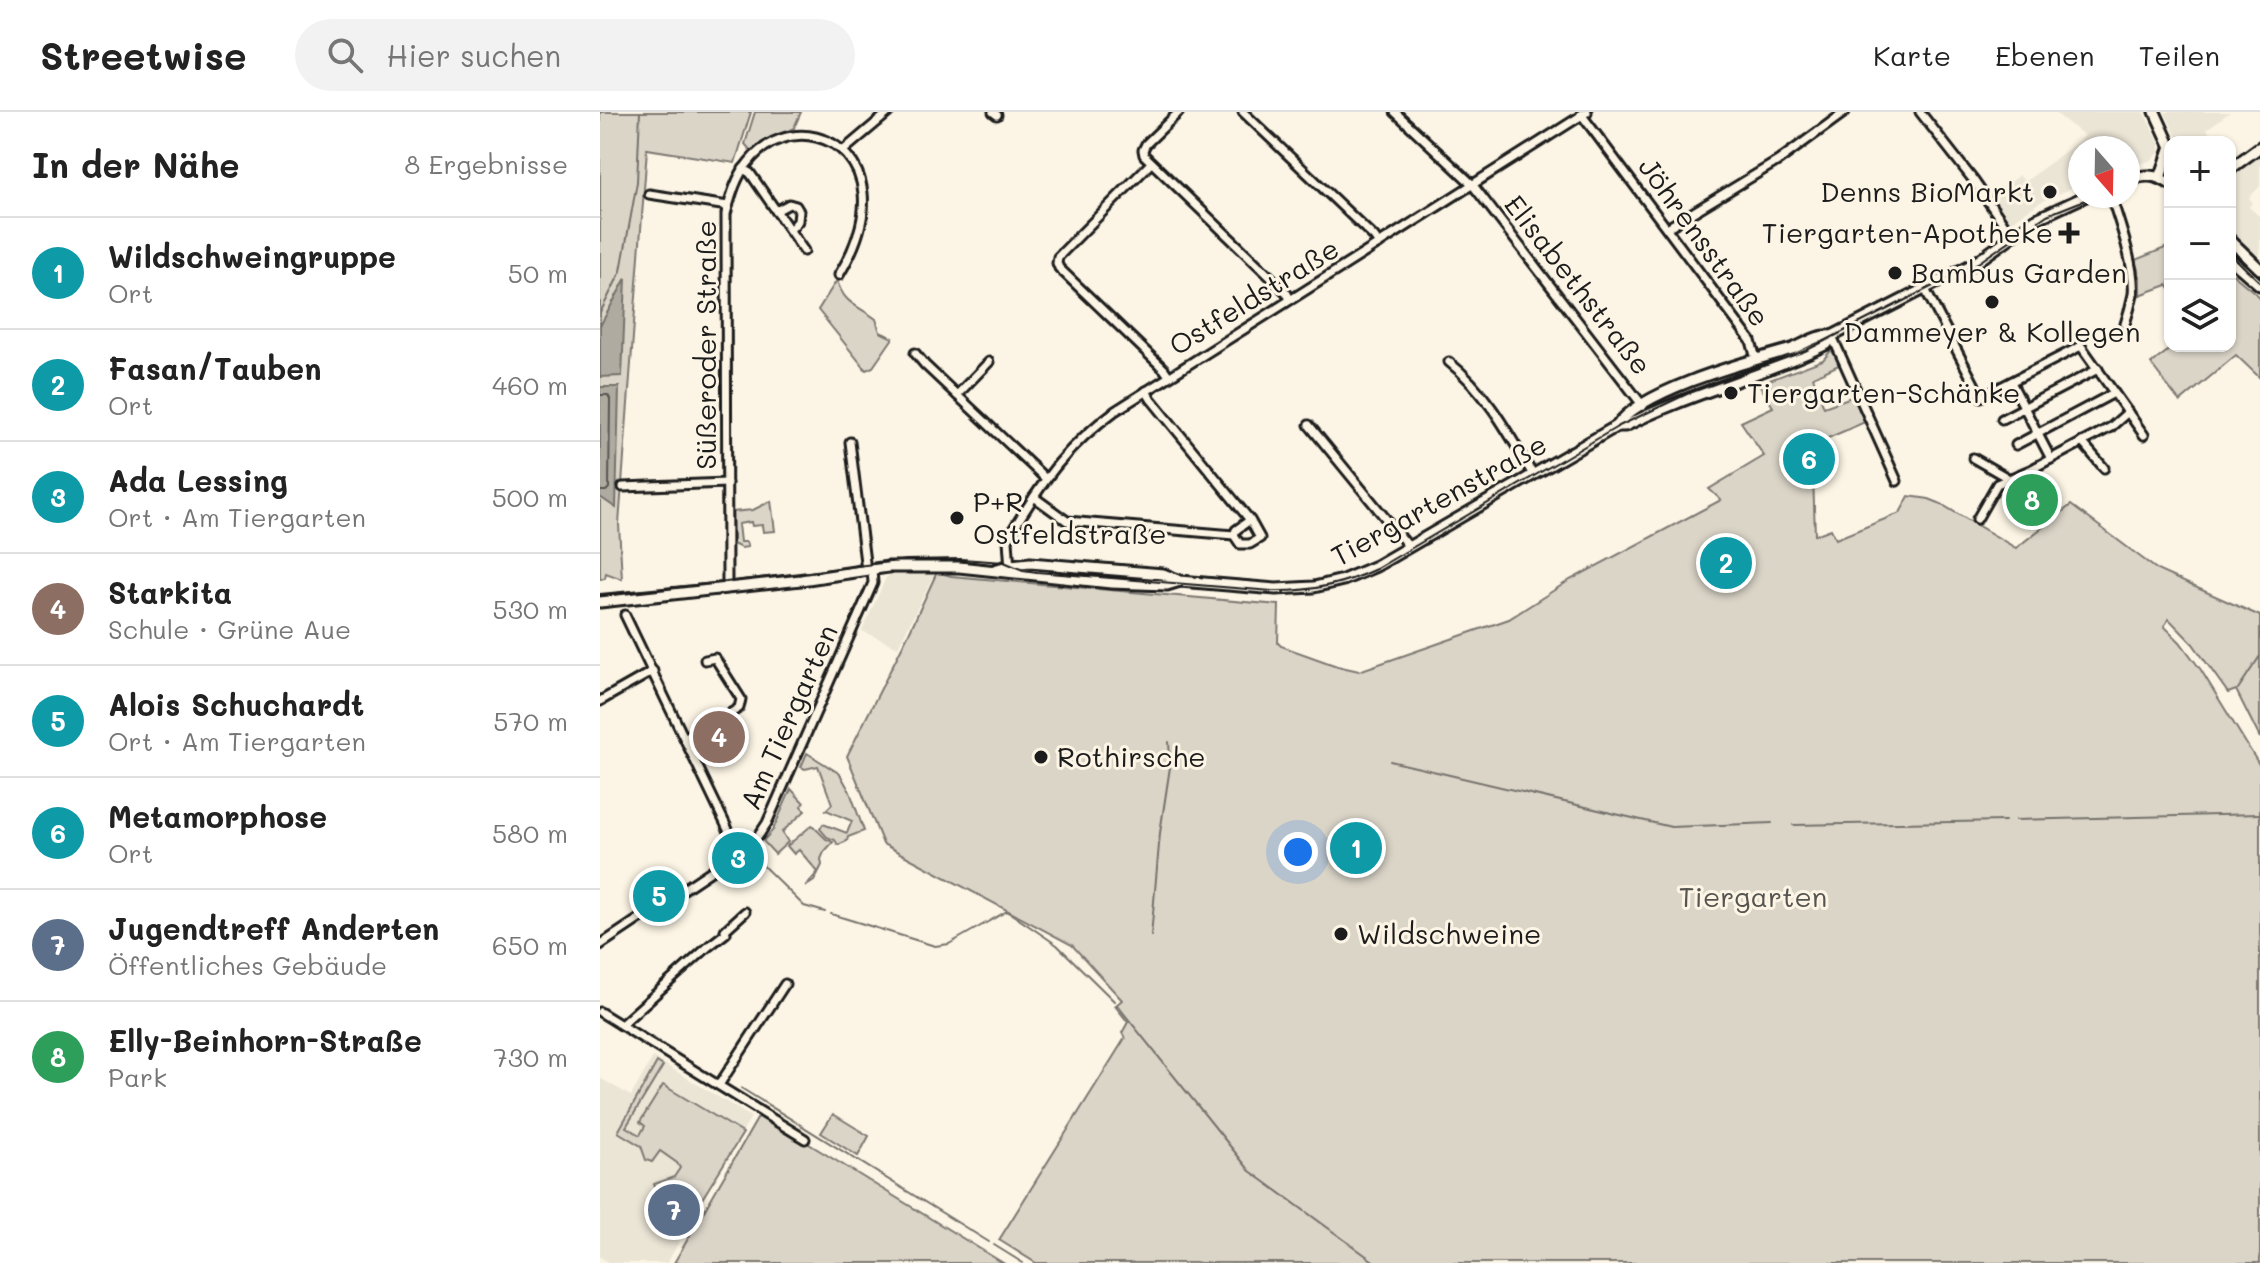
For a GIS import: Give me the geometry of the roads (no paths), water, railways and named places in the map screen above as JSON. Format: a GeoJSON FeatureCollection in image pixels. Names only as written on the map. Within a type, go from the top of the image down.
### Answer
{"type":"FeatureCollection","features":[{"type":"Feature","properties":{"kind":"main road"},"geometry":{"type":"LineString","coordinates":[[2155,112],[2165,136]]}},
{"type":"Feature","properties":{"kind":"main road"},"geometry":{"type":"LineString","coordinates":[[2236,165],[2260,147]]}},
{"type":"Feature","properties":{"kind":"main road"},"geometry":{"type":"LineString","coordinates":[[2160,178],[2164,166]]}},
{"type":"Feature","properties":{"kind":"main road"},"geometry":{"type":"LineString","coordinates":[[2140,177],[2150,175],[2164,180]]}},
{"type":"Feature","properties":{"kind":"main road","name":"Tiergartenstraße"},"geometry":{"type":"LineString","coordinates":[[1617,426],[1625,426],[1648,414],[1807,354],[1827,344],[1832,336],[1975,263],[2046,213],[2068,204]]}},
{"type":"Feature","properties":{"kind":"main road"},"geometry":{"type":"LineString","coordinates":[[2236,246],[2260,269]]}},
{"type":"Feature","properties":{"kind":"main road"},"geometry":{"type":"LineString","coordinates":[[2236,264],[2260,285]]}},
{"type":"Feature","properties":{"kind":"main road","name":"Tiergartenstraße"},"geometry":{"type":"LineString","coordinates":[[600,602],[897,567],[1011,569],[1111,583],[1167,585],[1180,581],[1276,589],[1314,587],[1358,575],[1409,547],[1617,426],[1621,419],[1654,397],[1824,335],[1832,336]]}},
{"type":"Feature","properties":{"kind":"street"},"geometry":{"type":"LineString","coordinates":[[844,150],[889,112]]}},
{"type":"Feature","properties":{"kind":"street"},"geometry":{"type":"LineString","coordinates":[[1179,112],[1146,144],[1144,155],[1290,299]]}},
{"type":"Feature","properties":{"kind":"street"},"geometry":{"type":"LineString","coordinates":[[1243,112],[1379,244]]}},
{"type":"Feature","properties":{"kind":"street","name":"Elisabethstraße"},"geometry":{"type":"LineString","coordinates":[[1395,112],[1472,184],[1648,414]]}},
{"type":"Feature","properties":{"kind":"street"},"geometry":{"type":"LineString","coordinates":[[1667,228],[1778,161],[1845,112]]}},
{"type":"Feature","properties":{"kind":"street"},"geometry":{"type":"LineString","coordinates":[[1920,112],[2012,236]]}},
{"type":"Feature","properties":{"kind":"street","name":"Ostfeldstraße"},"geometry":{"type":"LineString","coordinates":[[1011,569],[1008,540],[1046,479],[1089,430],[1583,113]]}},
{"type":"Feature","properties":{"kind":"street","name":"Jöhrensstraße"},"geometry":{"type":"LineString","coordinates":[[1583,113],[1751,341],[1756,359]]}},
{"type":"Feature","properties":{"kind":"street"},"geometry":{"type":"LineString","coordinates":[[804,251],[750,173],[743,169],[757,152],[793,136],[817,137],[844,150],[862,183],[863,208],[857,236],[839,275]]}},
{"type":"Feature","properties":{"kind":"street"},"geometry":{"type":"LineString","coordinates":[[1151,163],[1058,257],[1057,263],[1169,376]]}},
{"type":"Feature","properties":{"kind":"street","name":"Süßeroder Straße"},"geometry":{"type":"LineString","coordinates":[[727,588],[726,227],[728,206],[743,169]]}},
{"type":"Feature","properties":{"kind":"street","name":"Süßeroder Straße"},"geometry":{"type":"LineString","coordinates":[[649,194],[728,206]]}},
{"type":"Feature","properties":{"kind":"street"},"geometry":{"type":"LineString","coordinates":[[776,211],[789,204],[796,206],[798,221],[790,230]]}},
{"type":"Feature","properties":{"kind":"street"},"geometry":{"type":"LineString","coordinates":[[2115,208],[2133,285],[2125,324]]}},
{"type":"Feature","properties":{"kind":"street"},"geometry":{"type":"LineString","coordinates":[[1925,289],[1981,397],[2081,346],[2144,435]]}},
{"type":"Feature","properties":{"kind":"street"},"geometry":{"type":"LineString","coordinates":[[1832,336],[1897,481]]}},
{"type":"Feature","properties":{"kind":"street"},"geometry":{"type":"LineString","coordinates":[[915,353],[1046,479]]}},
{"type":"Feature","properties":{"kind":"street"},"geometry":{"type":"LineString","coordinates":[[957,395],[989,362]]}},
{"type":"Feature","properties":{"kind":"street"},"geometry":{"type":"LineString","coordinates":[[1449,362],[1467,376],[1487,401],[1533,475]]}},
{"type":"Feature","properties":{"kind":"street"},"geometry":{"type":"LineString","coordinates":[[2002,419],[2098,369]]}},
{"type":"Feature","properties":{"kind":"street"},"geometry":{"type":"LineString","coordinates":[[2011,382],[2051,459]]}},
{"type":"Feature","properties":{"kind":"street"},"geometry":{"type":"LineString","coordinates":[[1146,391],[1250,520],[1260,538],[1250,544],[1240,544],[1234,535]]}},
{"type":"Feature","properties":{"kind":"street"},"geometry":{"type":"LineString","coordinates":[[2016,445],[2114,393]]}},
{"type":"Feature","properties":{"kind":"street"},"geometry":{"type":"LineString","coordinates":[[1977,519],[1997,484],[2111,427],[2128,412]]}},
{"type":"Feature","properties":{"kind":"street"},"geometry":{"type":"LineString","coordinates":[[1309,425],[1409,547]]}},
{"type":"Feature","properties":{"kind":"street"},"geometry":{"type":"LineString","coordinates":[[850,442],[869,570]]}},
{"type":"Feature","properties":{"kind":"street"},"geometry":{"type":"LineString","coordinates":[[2082,442],[2104,468]]}},
{"type":"Feature","properties":{"kind":"street"},"geometry":{"type":"LineString","coordinates":[[1973,458],[2007,480]]}},
{"type":"Feature","properties":{"kind":"street","name":"Süßeroder Straße"},"geometry":{"type":"LineString","coordinates":[[623,487],[727,483]]}},
{"type":"Feature","properties":{"kind":"street"},"geometry":{"type":"LineString","coordinates":[[1034,497],[1067,521],[1234,535]]}},
{"type":"Feature","properties":{"kind":"street"},"geometry":{"type":"LineString","coordinates":[[1234,535],[1250,520]]}},
{"type":"Feature","properties":{"kind":"street","name":"Am Tiergarten"},"geometry":{"type":"LineString","coordinates":[[600,945],[741,851],[759,835],[873,583],[869,570]]}},
{"type":"Feature","properties":{"kind":"street"},"geometry":{"type":"LineString","coordinates":[[625,615],[741,851]]}},
{"type":"Feature","properties":{"kind":"street"},"geometry":{"type":"LineString","coordinates":[[685,737],[739,708],[741,699],[715,658],[705,660]]}},
{"type":"Feature","properties":{"kind":"street"},"geometry":{"type":"LineString","coordinates":[[600,701],[653,671]]}},
{"type":"Feature","properties":{"kind":"street"},"geometry":{"type":"LineString","coordinates":[[621,1025],[726,933],[725,930],[745,912]]}},
{"type":"Feature","properties":{"kind":"street"},"geometry":{"type":"LineString","coordinates":[[719,1085],[785,984]]}},
{"type":"Feature","properties":{"kind":"street"},"geometry":{"type":"LineString","coordinates":[[600,1012],[805,1139]]}},
{"type":"Feature","properties":{"kind":"water"},"geometry":{"type":"Polygon","coordinates":[[[626,278],[622,376],[600,377],[600,326],[626,278]]]}},
{"type":"Feature","properties":{"kind":"water"},"geometry":{"type":"Polygon","coordinates":[[[600,387],[619,387],[616,508],[600,497],[600,387]]]}},
{"type":"Feature","properties":{"kind":"waterway"},"geometry":{"type":"LineString","coordinates":[[600,313],[621,271],[637,182],[640,112]]}},
{"type":"Feature","properties":{"kind":"waterway"},"geometry":{"type":"LineString","coordinates":[[2238,689],[2260,656]]}},
{"type":"Feature","properties":{"kind":"waterway"},"geometry":{"type":"LineString","coordinates":[[1169,742],[1170,760]]}},
{"type":"Feature","properties":{"kind":"waterway"},"geometry":{"type":"LineString","coordinates":[[1390,761],[1671,827],[1772,823]]}},
{"type":"Feature","properties":{"kind":"waterway"},"geometry":{"type":"LineString","coordinates":[[1151,936],[1160,833],[1170,767]]}},
{"type":"Feature","properties":{"kind":"waterway"},"geometry":{"type":"LineString","coordinates":[[2016,820],[2260,814]]}},
{"type":"Feature","properties":{"kind":"waterway"},"geometry":{"type":"LineString","coordinates":[[1793,825],[2005,821]]}},
{"type":"Feature","properties":{"kind":"waterway"},"geometry":{"type":"LineString","coordinates":[[751,854],[804,906],[825,912]]}},
{"type":"Feature","properties":{"kind":"waterway"},"geometry":{"type":"LineString","coordinates":[[831,914],[935,946],[949,944],[1007,911],[1057,945],[1114,1001]]}},
{"type":"Feature","properties":{"kind":"waterway"},"geometry":{"type":"LineString","coordinates":[[1117,1005],[1250,1171],[1376,1263]]}},
{"type":"Feature","properties":{"kind":"waterway"},"geometry":{"type":"LineString","coordinates":[[741,1088],[989,1242]]}},
{"type":"Feature","properties":{"kind":"waterway"},"geometry":{"type":"LineString","coordinates":[[994,1245],[1023,1263]]}},
{"type":"Feature","properties":{"kind":"tram line"},"geometry":{"type":"LineString","coordinates":[[2140,181],[2164,187]]}},
{"type":"Feature","properties":{"kind":"tram line"},"geometry":{"type":"LineString","coordinates":[[600,594],[906,560],[961,559],[1004,562],[1037,572],[1272,591],[1313,589],[1338,583],[1376,569],[1619,426],[1687,394],[1805,351],[1978,263],[2047,215],[2068,207]]}},
{"type":"Feature","properties":{"kind":"tram line"},"geometry":{"type":"LineString","coordinates":[[2236,260],[2260,282]]}},
{"type":"Feature","properties":{"kind":"place","name":"Denns BioMarkt"},"geometry":{"type":"Point","coordinates":[2050,192]}},
{"type":"Feature","properties":{"kind":"place","name":"Tiergarten-Apotheke"},"geometry":{"type":"Point","coordinates":[2069,233]}},
{"type":"Feature","properties":{"kind":"place","name":"Bambus Garden"},"geometry":{"type":"Point","coordinates":[1895,273]}},
{"type":"Feature","properties":{"kind":"place","name":"Dammeyer & Kollegen"},"geometry":{"type":"Point","coordinates":[1992,302]}},
{"type":"Feature","properties":{"kind":"place","name":"Tiergarten-Schänke"},"geometry":{"type":"Point","coordinates":[1731,393]}},
{"type":"Feature","properties":{"kind":"place","name":"Metamorphose"},"geometry":{"type":"Point","coordinates":[1809,459]}},
{"type":"Feature","properties":{"kind":"place","name":"Elly-Beinhorn-Straße"},"geometry":{"type":"Point","coordinates":[2032,500]}},
{"type":"Feature","properties":{"kind":"place","name":"P+R Ostfeldstraße"},"geometry":{"type":"Point","coordinates":[957,518]}},
{"type":"Feature","properties":{"kind":"place","name":"Fasan/Tauben"},"geometry":{"type":"Point","coordinates":[1726,563]}},
{"type":"Feature","properties":{"kind":"place","name":"Starkita"},"geometry":{"type":"Point","coordinates":[719,737]}},
{"type":"Feature","properties":{"kind":"place","name":"Rothirsche"},"geometry":{"type":"Point","coordinates":[1041,757]}},
{"type":"Feature","properties":{"kind":"place","name":"Wildschweingruppe"},"geometry":{"type":"Point","coordinates":[1356,848]}},
{"type":"Feature","properties":{"kind":"place","name":"Ada Lessing"},"geometry":{"type":"Point","coordinates":[738,858]}},
{"type":"Feature","properties":{"kind":"place","name":"Alois Schuchardt"},"geometry":{"type":"Point","coordinates":[659,896]}},
{"type":"Feature","properties":{"kind":"place","name":"Wildschweine"},"geometry":{"type":"Point","coordinates":[1341,934]}},
{"type":"Feature","properties":{"kind":"place","name":"Jugendtreff Anderten"},"geometry":{"type":"Point","coordinates":[674,1210]}},
{"type":"Feature","properties":{"kind":"park label","name":"Tiergarten"},"geometry":{"type":"Point","coordinates":[1753,897]}}]}
